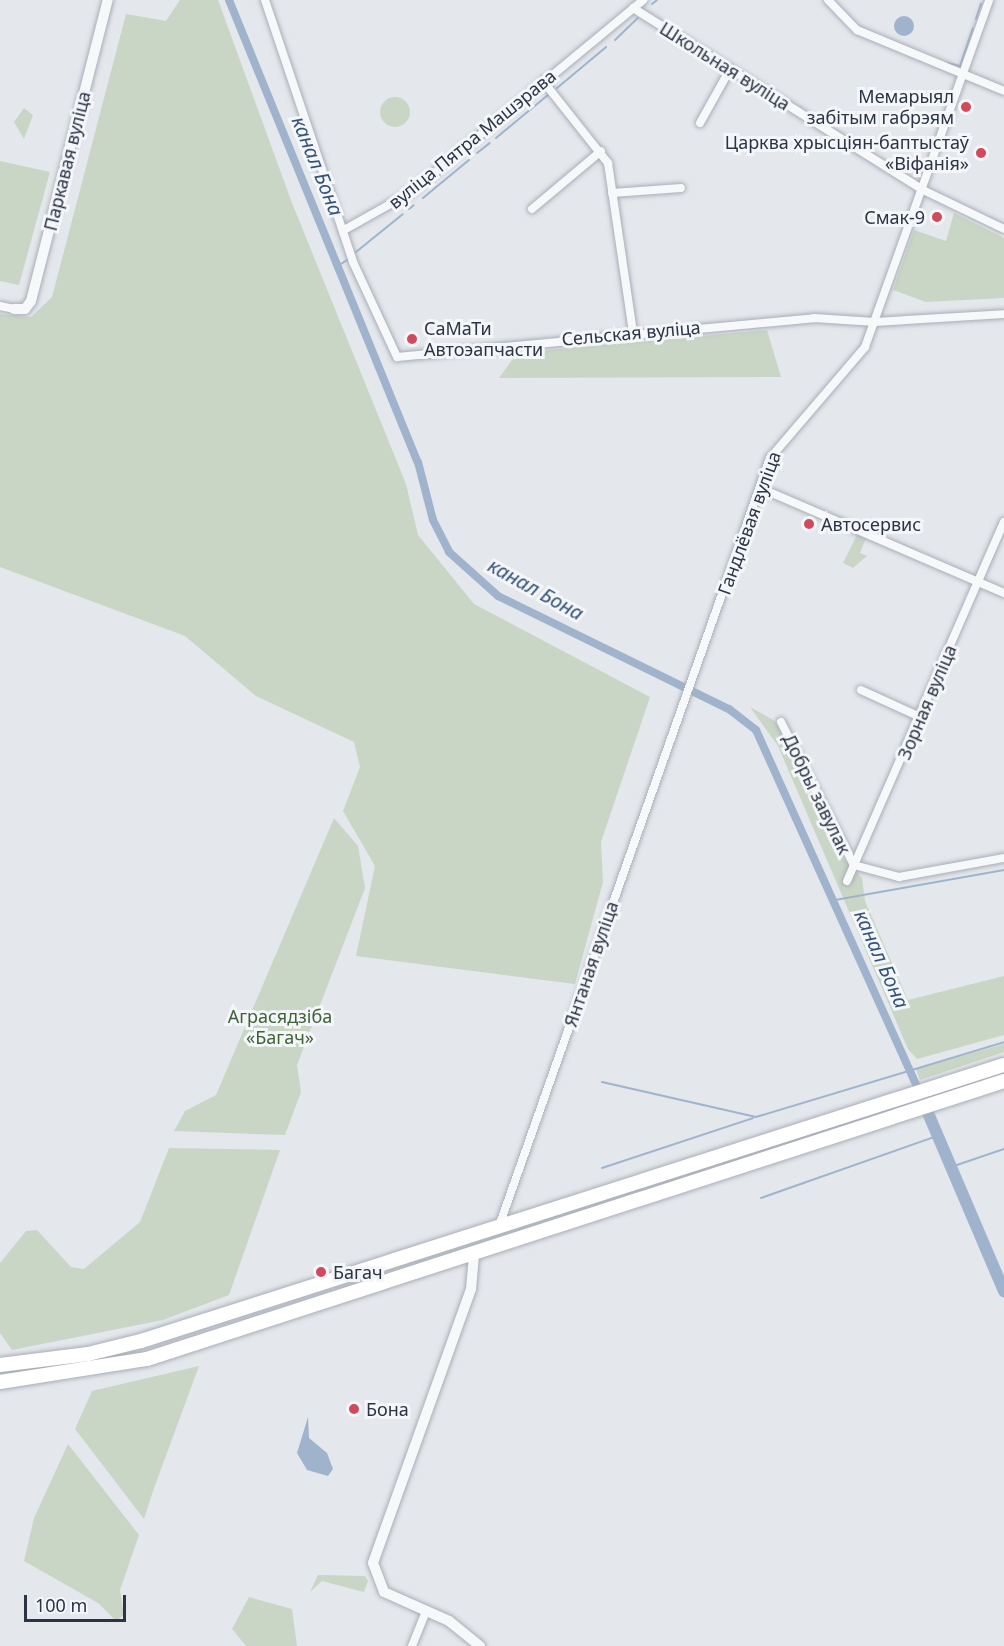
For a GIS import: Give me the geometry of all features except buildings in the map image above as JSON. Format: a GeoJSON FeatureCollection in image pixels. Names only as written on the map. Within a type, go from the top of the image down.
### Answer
{"type":"FeatureCollection","features":[{"type":"Feature","properties":{"kind":"highway"},"geometry":{"type":"LineString","coordinates":[[0,1365],[88,1354],[141,1341],[498,1229],[1004,1065]]}},
{"type":"Feature","properties":{"kind":"highway"},"geometry":{"type":"LineString","coordinates":[[0,1382],[147,1359],[474,1255],[1004,1081]]}},
{"type":"Feature","properties":{"kind":"street","name":"Паркавая вуліца"},"geometry":{"type":"LineString","coordinates":[[14,309],[25,309],[32,301],[108,0]]}},
{"type":"Feature","properties":{"kind":"street"},"geometry":{"type":"LineString","coordinates":[[265,0],[304,128],[344,230]]}},
{"type":"Feature","properties":{"kind":"street","name":"вуліца Пятра Машэрава"},"geometry":{"type":"LineString","coordinates":[[344,230],[410,193],[643,0]]}},
{"type":"Feature","properties":{"kind":"street"},"geometry":{"type":"LineString","coordinates":[[828,0],[857,30],[1004,91]]}},
{"type":"Feature","properties":{"kind":"street","name":"Гандлёвая вуліца"},"geometry":{"type":"LineString","coordinates":[[682,698],[775,448],[858,361],[875,322],[923,190],[989,0]]}},
{"type":"Feature","properties":{"kind":"street","name":"Школьная вуліца"},"geometry":{"type":"LineString","coordinates":[[633,8],[923,190],[1003,226]]}},
{"type":"Feature","properties":{"kind":"street"},"geometry":{"type":"LineString","coordinates":[[700,123],[730,69]]}},
{"type":"Feature","properties":{"kind":"street"},"geometry":{"type":"LineString","coordinates":[[543,81],[601,151],[612,193],[633,333]]}},
{"type":"Feature","properties":{"kind":"street"},"geometry":{"type":"LineString","coordinates":[[532,209],[601,151]]}},
{"type":"Feature","properties":{"kind":"street"},"geometry":{"type":"LineString","coordinates":[[612,193],[681,188]]}},
{"type":"Feature","properties":{"kind":"street","name":"Сельская вуліца"},"geometry":{"type":"LineString","coordinates":[[344,230],[353,262],[397,357],[633,333],[814,318],[875,322],[1004,314]]}},
{"type":"Feature","properties":{"kind":"street"},"geometry":{"type":"LineString","coordinates":[[0,306],[14,309]]}},
{"type":"Feature","properties":{"kind":"street"},"geometry":{"type":"LineString","coordinates":[[760,488],[1004,593]]}},
{"type":"Feature","properties":{"kind":"street","name":"Зорная вуліца"},"geometry":{"type":"LineString","coordinates":[[847,881],[1004,522]]}},
{"type":"Feature","properties":{"kind":"street"},"geometry":{"type":"LineString","coordinates":[[861,690],[920,717]]}},
{"type":"Feature","properties":{"kind":"street","name":"Янтаная вуліца"},"geometry":{"type":"LineString","coordinates":[[498,1229],[682,698]]}},
{"type":"Feature","properties":{"kind":"street","name":"Добры завулак"},"geometry":{"type":"LineString","coordinates":[[781,722],[854,865]]}},
{"type":"Feature","properties":{"kind":"street"},"geometry":{"type":"LineString","coordinates":[[854,865],[899,877],[1004,858]]}},
{"type":"Feature","properties":{"kind":"street"},"geometry":{"type":"LineString","coordinates":[[474,1255],[471,1289],[373,1563],[384,1592],[468,1632],[480,1646]]}},
{"type":"Feature","properties":{"kind":"street"},"geometry":{"type":"LineString","coordinates":[[412,1646],[426,1611]]}},
{"type":"Feature","properties":{"kind":"green space"},"geometry":{"type":"Polygon","coordinates":[[[180,0],[218,0],[292,203],[406,484],[418,535],[474,604],[650,697],[601,842],[603,882],[575,984],[356,956],[375,866],[343,811],[360,767],[354,742],[256,696],[185,636],[0,567],[0,314],[31,317],[52,297],[126,14],[166,21],[180,0]]]}},
{"type":"Feature","properties":{"kind":"green space"},"geometry":{"type":"Polygon","coordinates":[[[395,97],[406,101],[410,112],[406,123],[395,127],[384,123],[380,112],[384,101],[395,97]]]}},
{"type":"Feature","properties":{"kind":"green space"},"geometry":{"type":"Polygon","coordinates":[[[24,108],[33,115],[24,139],[14,122],[24,108]]]}},
{"type":"Feature","properties":{"kind":"green space"},"geometry":{"type":"Polygon","coordinates":[[[0,161],[50,172],[19,285],[0,281],[0,161]]]}},
{"type":"Feature","properties":{"kind":"green space"},"geometry":{"type":"Polygon","coordinates":[[[954,213],[1004,238],[1004,298],[926,302],[893,290],[914,230],[946,241],[954,213]]]}},
{"type":"Feature","properties":{"kind":"green space"},"geometry":{"type":"Polygon","coordinates":[[[767,330],[781,377],[499,378],[517,353],[767,330]]]}},
{"type":"Feature","properties":{"kind":"green space"},"geometry":{"type":"Polygon","coordinates":[[[857,535],[866,538],[860,553],[867,556],[853,568],[843,563],[857,535]]]}},
{"type":"Feature","properties":{"kind":"green space"},"geometry":{"type":"Polygon","coordinates":[[[750,707],[775,721],[844,859],[862,878],[865,901],[908,1000],[1004,976],[1004,1035],[917,1059],[908,1049],[778,746],[750,707]]]}},
{"type":"Feature","properties":{"kind":"green space","name":"Аграсядзіба «Багач»"},"geometry":{"type":"Polygon","coordinates":[[[334,818],[358,846],[365,888],[297,1065],[301,1092],[285,1135],[174,1131],[185,1111],[216,1095],[334,818]]]}},
{"type":"Feature","properties":{"kind":"green space"},"geometry":{"type":"Polygon","coordinates":[[[1004,1044],[1004,1052],[920,1080],[916,1069],[1004,1044]]]}},
{"type":"Feature","properties":{"kind":"green space"},"geometry":{"type":"Polygon","coordinates":[[[169,1148],[280,1150],[229,1295],[163,1320],[12,1350],[0,1333],[0,1263],[26,1231],[37,1230],[71,1267],[84,1269],[140,1222],[169,1148]]]}},
{"type":"Feature","properties":{"kind":"green space"},"geometry":{"type":"Polygon","coordinates":[[[199,1366],[144,1519],[75,1429],[92,1391],[199,1366]]]}},
{"type":"Feature","properties":{"kind":"green space"},"geometry":{"type":"Polygon","coordinates":[[[68,1444],[139,1535],[120,1590],[124,1615],[116,1621],[98,1603],[24,1561],[34,1518],[68,1444]]]}},
{"type":"Feature","properties":{"kind":"green space"},"geometry":{"type":"Polygon","coordinates":[[[318,1575],[365,1576],[368,1581],[364,1592],[322,1581],[310,1592],[318,1575]]]}},
{"type":"Feature","properties":{"kind":"green space"},"geometry":{"type":"Polygon","coordinates":[[[249,1597],[292,1609],[297,1646],[246,1646],[232,1629],[249,1597]]]}},
{"type":"Feature","properties":{"kind":"water"},"geometry":{"type":"Polygon","coordinates":[[[904,16],[911,19],[914,26],[911,33],[904,36],[897,33],[894,26],[897,19],[904,16]]]}},
{"type":"Feature","properties":{"kind":"water"},"geometry":{"type":"Polygon","coordinates":[[[308,1417],[309,1438],[327,1453],[333,1469],[328,1476],[307,1470],[297,1453],[308,1417]]]}},
{"type":"Feature","properties":{"kind":"waterway","name":"канал Бона"},"geometry":{"type":"LineString","coordinates":[[229,0],[418,462],[433,520],[449,552],[498,596],[729,709],[756,730],[918,1089]]}},
{"type":"Feature","properties":{"kind":"waterway"},"geometry":{"type":"LineString","coordinates":[[652,4],[657,0]]}},
{"type":"Feature","properties":{"kind":"waterway"},"geometry":{"type":"LineString","coordinates":[[976,19],[981,4]]}},
{"type":"Feature","properties":{"kind":"waterway"},"geometry":{"type":"LineString","coordinates":[[615,40],[638,18]]}},
{"type":"Feature","properties":{"kind":"waterway"},"geometry":{"type":"LineString","coordinates":[[948,63],[960,66],[973,28]]}},
{"type":"Feature","properties":{"kind":"waterway"},"geometry":{"type":"LineString","coordinates":[[557,88],[606,47]]}},
{"type":"Feature","properties":{"kind":"waterway"},"geometry":{"type":"LineString","coordinates":[[496,138],[548,95]]}},
{"type":"Feature","properties":{"kind":"waterway"},"geometry":{"type":"LineString","coordinates":[[477,153],[490,143]]}},
{"type":"Feature","properties":{"kind":"waterway"},"geometry":{"type":"LineString","coordinates":[[423,198],[469,160]]}},
{"type":"Feature","properties":{"kind":"waterway"},"geometry":{"type":"LineString","coordinates":[[409,209],[414,205]]}},
{"type":"Feature","properties":{"kind":"waterway"},"geometry":{"type":"LineString","coordinates":[[356,252],[403,214]]}},
{"type":"Feature","properties":{"kind":"waterway"},"geometry":{"type":"LineString","coordinates":[[336,267],[347,260]]}},
{"type":"Feature","properties":{"kind":"waterway"},"geometry":{"type":"LineString","coordinates":[[835,900],[1004,870]]}},
{"type":"Feature","properties":{"kind":"waterway"},"geometry":{"type":"LineString","coordinates":[[602,1082],[756,1117],[1004,1042]]}},
{"type":"Feature","properties":{"kind":"waterway","name":"канал Бона"},"geometry":{"type":"LineString","coordinates":[[928,1113],[1004,1291]]}},
{"type":"Feature","properties":{"kind":"waterway"},"geometry":{"type":"LineString","coordinates":[[602,1168],[753,1118]]}},
{"type":"Feature","properties":{"kind":"waterway"},"geometry":{"type":"LineString","coordinates":[[761,1198],[937,1136]]}},
{"type":"Feature","properties":{"kind":"waterway"},"geometry":{"type":"LineString","coordinates":[[951,1167],[1004,1149]]}},
{"type":"Feature","properties":{"kind":"place","name":"Мемарыял забітым габрэям"},"geometry":{"type":"Point","coordinates":[966,107]}},
{"type":"Feature","properties":{"kind":"place","name":"Царква хрысціян-баптыстаў «Віфанія»"},"geometry":{"type":"Point","coordinates":[981,153]}},
{"type":"Feature","properties":{"kind":"place","name":"Смак-9"},"geometry":{"type":"Point","coordinates":[937,217]}},
{"type":"Feature","properties":{"kind":"place","name":"СаМаТи Автоэапчасти"},"geometry":{"type":"Point","coordinates":[412,339]}},
{"type":"Feature","properties":{"kind":"place","name":"Автосервис"},"geometry":{"type":"Point","coordinates":[809,524]}},
{"type":"Feature","properties":{"kind":"place","name":"Багач"},"geometry":{"type":"Point","coordinates":[321,1272]}},
{"type":"Feature","properties":{"kind":"place","name":"Бона"},"geometry":{"type":"Point","coordinates":[354,1409]}}]}
